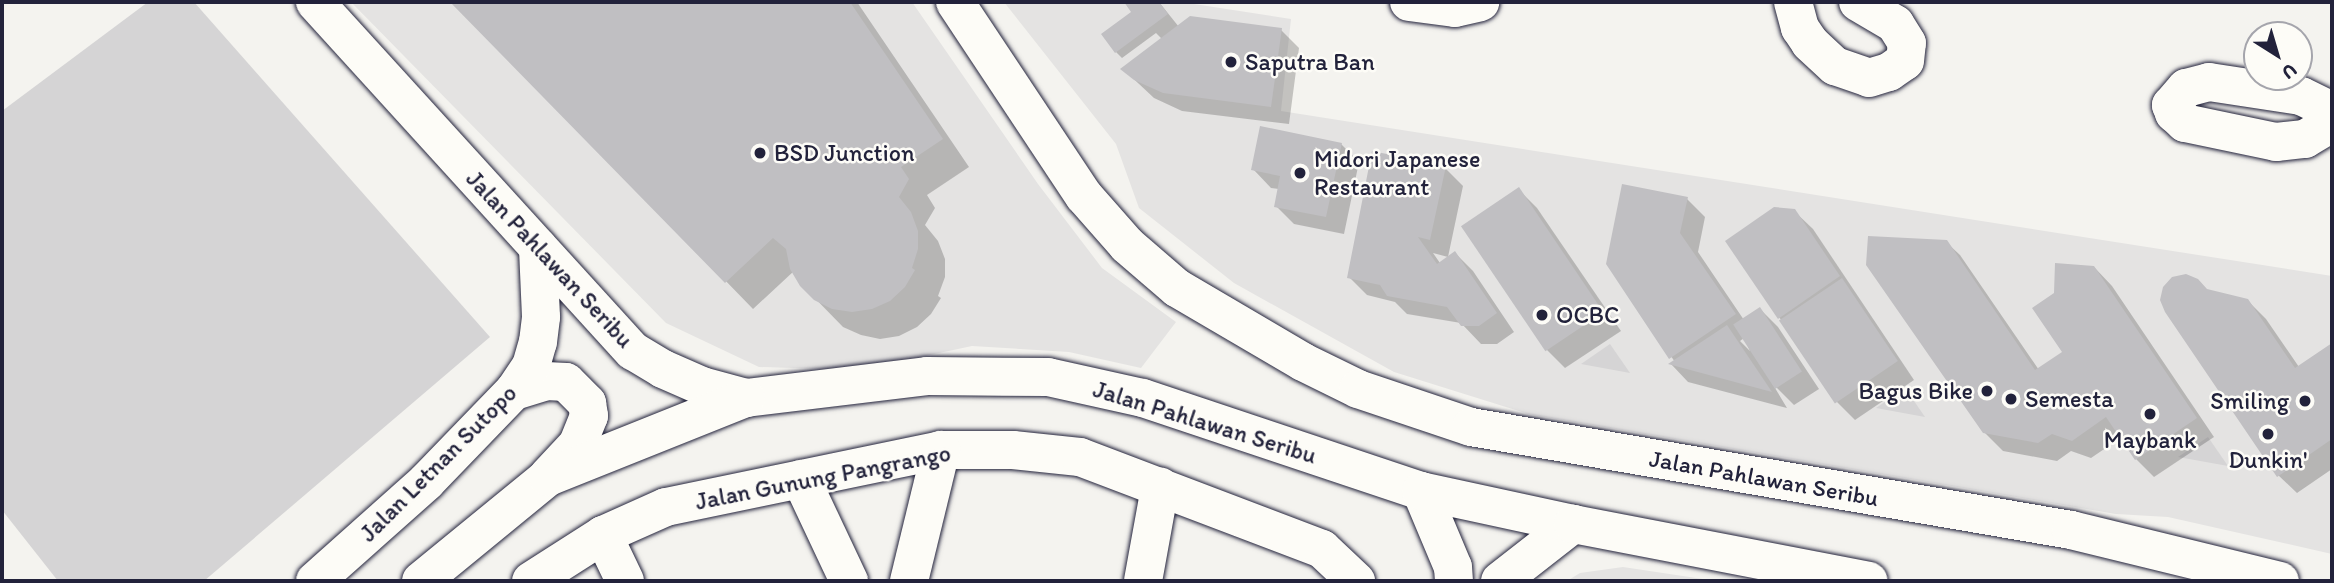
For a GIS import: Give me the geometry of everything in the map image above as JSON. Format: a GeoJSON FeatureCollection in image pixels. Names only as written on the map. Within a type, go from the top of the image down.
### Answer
{"type":"FeatureCollection","features":[{"type":"Feature","properties":{"kind":"main road","name":"Jalan Pahlawan Seribu"},"geometry":{"type":"LineString","coordinates":[[315,2],[633,351],[663,369],[702,386],[746,398],[927,376],[1048,377],[1143,397],[1421,491],[1573,524],[1869,581]]}},
{"type":"Feature","properties":{"kind":"main road","name":"Jalan Pahlawan Seribu"},"geometry":{"type":"LineString","coordinates":[[956,2],[1084,196],[1127,244],[1177,288],[1303,362],[1358,389],[1471,427],[2071,530],[2280,581]]}},
{"type":"Feature","properties":{"kind":"main road"},"geometry":{"type":"LineString","coordinates":[[1409,2],[1455,8],[1480,2]]}},
{"type":"Feature","properties":{"kind":"main road"},"geometry":{"type":"LineString","coordinates":[[1795,2],[1800,28],[1810,43],[1835,66],[1869,78],[1889,72],[1905,61],[1907,43],[1895,24],[1858,2]]}},
{"type":"Feature","properties":{"kind":"main road","name":"Jalan Letnan Sutopo"},"geometry":{"type":"LineString","coordinates":[[315,581],[426,482],[514,391],[531,366],[541,317],[538,247]]}},
{"type":"Feature","properties":{"kind":"main road"},"geometry":{"type":"LineString","coordinates":[[421,581],[548,477],[577,445],[589,416],[587,404],[566,382],[546,381],[514,391]]}},
{"type":"Feature","properties":{"kind":"main road"},"geometry":{"type":"LineString","coordinates":[[548,477],[746,398]]}},
{"type":"Feature","properties":{"kind":"main road"},"geometry":{"type":"LineString","coordinates":[[909,581],[941,450]]}},
{"type":"Feature","properties":{"kind":"main road","name":"Jalan Gunung Pangrango"},"geometry":{"type":"LineString","coordinates":[[531,581],[603,535],[666,507],[941,450],[1013,450],[1080,457],[1160,487],[1322,549],[1356,581]]}},
{"type":"Feature","properties":{"kind":"main road"},"geometry":{"type":"LineString","coordinates":[[800,479],[849,581]]}},
{"type":"Feature","properties":{"kind":"main road"},"geometry":{"type":"LineString","coordinates":[[1143,581],[1160,487]]}},
{"type":"Feature","properties":{"kind":"main road"},"geometry":{"type":"LineString","coordinates":[[1421,491],[1453,567],[1454,581]]}},
{"type":"Feature","properties":{"kind":"main road"},"geometry":{"type":"LineString","coordinates":[[1500,581],[1573,524]]}},
{"type":"Feature","properties":{"kind":"main road"},"geometry":{"type":"LineString","coordinates":[[603,535],[625,581]]}},
{"type":"Feature","properties":{"kind":"shaded area"},"geometry":{"type":"Polygon","coordinates":[[[148,2],[194,2],[490,337],[204,581],[58,581],[2,510],[2,111],[148,2]]]}},
{"type":"Feature","properties":{"kind":"shaded area"},"geometry":{"type":"Polygon","coordinates":[[[351,2],[912,2],[1038,184],[1102,268],[1176,322],[1141,368],[1069,352],[972,346],[859,370],[759,367],[666,323],[351,2]]]}},
{"type":"Feature","properties":{"kind":"shaded area"},"geometry":{"type":"Polygon","coordinates":[[[1004,2],[1181,2],[1291,19],[1281,111],[2332,276],[2332,554],[2168,517],[2116,514],[1528,414],[1394,372],[1234,283],[1139,208],[1116,144],[1004,2]]]}},
{"type":"Feature","properties":{"kind":"shaded area"},"geometry":{"type":"Polygon","coordinates":[[[1610,344],[1630,373],[1581,364],[1610,344]]]}},
{"type":"Feature","properties":{"kind":"shaded area"},"geometry":{"type":"Polygon","coordinates":[[[1905,388],[1925,417],[1876,408],[1905,388]]]}},
{"type":"Feature","properties":{"kind":"shaded area"},"geometry":{"type":"Polygon","coordinates":[[[2208,437],[2228,466],[2178,457],[2208,437]]]}},
{"type":"Feature","properties":{"kind":"shaded area"},"geometry":{"type":"Polygon","coordinates":[[[1623,567],[1716,581],[1567,581],[1580,573],[1623,567]]]}},
{"type":"Feature","properties":{"kind":"building","name":"BSD Junction"},"geometry":{"type":"Polygon","coordinates":[[[450,2],[850,2],[943,139],[901,167],[909,179],[899,197],[911,212],[918,231],[918,249],[912,268],[915,270],[905,287],[890,301],[872,309],[852,312],[832,309],[814,300],[800,286],[790,269],[786,249],[773,238],[725,283],[450,2]]]}},
{"type":"Feature","properties":{"kind":"building"},"geometry":{"type":"Polygon","coordinates":[[[1124,2],[1159,2],[1168,14],[1115,53],[1101,34],[1131,12],[1124,2]]]}},
{"type":"Feature","properties":{"kind":"building","name":"Saputra Ban"},"geometry":{"type":"Polygon","coordinates":[[[1190,16],[1282,28],[1271,107],[1163,93],[1134,80],[1120,69],[1190,16]]]}},
{"type":"Feature","properties":{"kind":"building","name":"Midori Japanese Restaurant"},"geometry":{"type":"Polygon","coordinates":[[[1260,126],[1342,143],[1326,217],[1274,207],[1280,176],[1251,170],[1260,126]]]}},
{"type":"Feature","properties":{"kind":"building"},"geometry":{"type":"Polygon","coordinates":[[[1372,151],[1446,166],[1430,240],[1418,237],[1437,264],[1455,251],[1497,313],[1479,326],[1461,326],[1447,307],[1387,296],[1380,285],[1347,278],[1372,151]]]}},
{"type":"Feature","properties":{"kind":"building"},"geometry":{"type":"Polygon","coordinates":[[[1622,184],[1688,197],[1680,233],[1736,314],[1669,359],[1606,264],[1622,184]]]}},
{"type":"Feature","properties":{"kind":"building"},"geometry":{"type":"Polygon","coordinates":[[[1519,187],[1603,312],[1545,351],[1461,226],[1519,187]]]}},
{"type":"Feature","properties":{"kind":"building"},"geometry":{"type":"Polygon","coordinates":[[[1774,207],[1795,209],[1840,276],[1778,319],[1725,241],[1774,207]]]}},
{"type":"Feature","properties":{"kind":"building"},"geometry":{"type":"Polygon","coordinates":[[[1868,236],[1947,240],[2035,370],[2062,352],[2032,308],[2054,293],[2055,263],[2094,266],[2197,418],[2135,460],[2106,417],[2072,441],[2052,434],[2038,443],[1983,433],[1866,265],[1868,236]]]}},
{"type":"Feature","properties":{"kind":"building"},"geometry":{"type":"Polygon","coordinates":[[[2186,274],[2198,279],[2207,289],[2248,299],[2295,368],[2332,343],[2332,439],[2277,477],[2165,312],[2160,300],[2163,287],[2172,277],[2186,274]]]}},
{"type":"Feature","properties":{"kind":"building"},"geometry":{"type":"Polygon","coordinates":[[[1842,278],[1898,361],[1835,403],[1779,320],[1842,278]]]}},
{"type":"Feature","properties":{"kind":"building"},"geometry":{"type":"Polygon","coordinates":[[[1760,307],[1802,372],[1775,389],[1733,324],[1760,307]]]}},
{"type":"Feature","properties":{"kind":"building"},"geometry":{"type":"Polygon","coordinates":[[[1727,325],[1772,392],[1668,364],[1727,325]]]}},
{"type":"Feature","properties":{"kind":"place","name":"Saputra Ban"},"geometry":{"type":"Point","coordinates":[1231,62]}},
{"type":"Feature","properties":{"kind":"place","name":"BSD Junction"},"geometry":{"type":"Point","coordinates":[760,153]}},
{"type":"Feature","properties":{"kind":"place","name":"Midori Japanese Restaurant"},"geometry":{"type":"Point","coordinates":[1300,173]}},
{"type":"Feature","properties":{"kind":"place","name":"OCBC"},"geometry":{"type":"Point","coordinates":[1542,315]}},
{"type":"Feature","properties":{"kind":"place","name":"Bagus Bike"},"geometry":{"type":"Point","coordinates":[1987,391]}},
{"type":"Feature","properties":{"kind":"place","name":"Semesta"},"geometry":{"type":"Point","coordinates":[2011,399]}},
{"type":"Feature","properties":{"kind":"place","name":"Smiling"},"geometry":{"type":"Point","coordinates":[2305,401]}},
{"type":"Feature","properties":{"kind":"place","name":"Maybank"},"geometry":{"type":"Point","coordinates":[2150,414]}},
{"type":"Feature","properties":{"kind":"place","name":"Dunkin'"},"geometry":{"type":"Point","coordinates":[2268,434]}}]}
